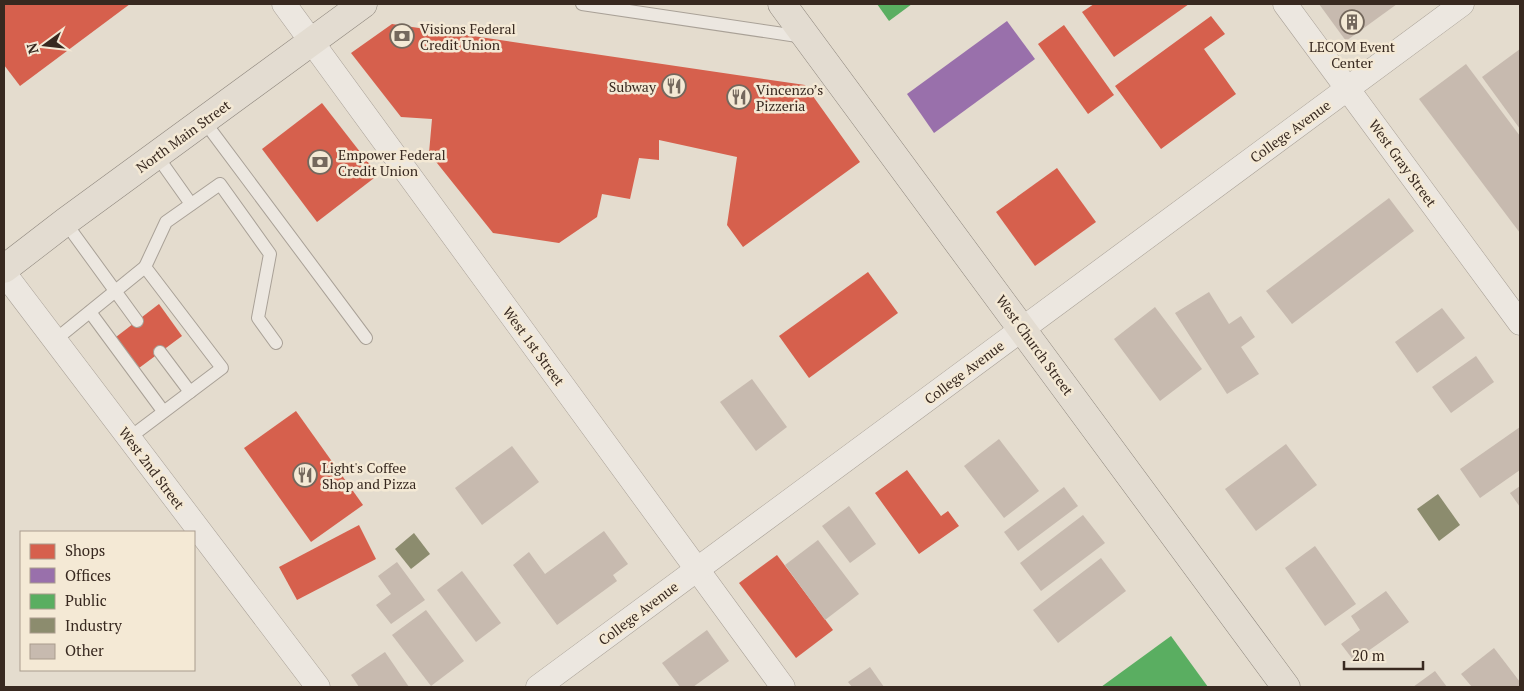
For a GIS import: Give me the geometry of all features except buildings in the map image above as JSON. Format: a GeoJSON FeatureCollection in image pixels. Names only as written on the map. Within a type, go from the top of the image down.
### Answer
{"type":"FeatureCollection","features":[{"type":"Feature","properties":{"kind":"main road","name":"North Main Street"},"geometry":{"type":"LineString","coordinates":[[4,270],[65,222],[158,156],[363,4]]}},
{"type":"Feature","properties":{"kind":"main road","name":"West Church Street"},"geometry":{"type":"LineString","coordinates":[[782,4],[1023,328],[1286,687]]}},
{"type":"Feature","properties":{"kind":"street","name":"West 1st Street"},"geometry":{"type":"LineString","coordinates":[[284,4],[784,687]]}},
{"type":"Feature","properties":{"kind":"street","name":"West Gray Street"},"geometry":{"type":"LineString","coordinates":[[1285,4],[1520,323]]}},
{"type":"Feature","properties":{"kind":"street","name":"College Avenue"},"geometry":{"type":"LineString","coordinates":[[538,687],[1462,4]]}},
{"type":"Feature","properties":{"kind":"street","name":"West 2nd Street"},"geometry":{"type":"LineString","coordinates":[[4,273],[318,687]]}},
{"type":"Feature","properties":{"kind":"lane"},"geometry":{"type":"LineString","coordinates":[[582,4],[807,37]]}},
{"type":"Feature","properties":{"kind":"lane"},"geometry":{"type":"LineString","coordinates":[[204,121],[366,338]]}},
{"type":"Feature","properties":{"kind":"lane"},"geometry":{"type":"LineString","coordinates":[[158,156],[191,204]]}},
{"type":"Feature","properties":{"kind":"lane"},"geometry":{"type":"LineString","coordinates":[[55,340],[145,267],[166,222],[220,184],[270,254],[258,318],[276,343]]}},
{"type":"Feature","properties":{"kind":"lane"},"geometry":{"type":"LineString","coordinates":[[65,222],[137,321]]}},
{"type":"Feature","properties":{"kind":"lane"},"geometry":{"type":"LineString","coordinates":[[129,438],[222,368],[145,267]]}},
{"type":"Feature","properties":{"kind":"lane"},"geometry":{"type":"LineString","coordinates":[[90,312],[163,411]]}},
{"type":"Feature","properties":{"kind":"lane"},"geometry":{"type":"LineString","coordinates":[[160,352],[190,392]]}},
{"type":"Feature","properties":{"kind":"place","name":"LECOM Event Center"},"geometry":{"type":"Point","coordinates":[1352,22]}},
{"type":"Feature","properties":{"kind":"place","name":"Visions Federal Credit Union"},"geometry":{"type":"Point","coordinates":[402,36]}},
{"type":"Feature","properties":{"kind":"place","name":"Subway"},"geometry":{"type":"Point","coordinates":[674,86]}},
{"type":"Feature","properties":{"kind":"place","name":"Vincenzo’s Pizzeria"},"geometry":{"type":"Point","coordinates":[739,97]}},
{"type":"Feature","properties":{"kind":"place","name":"Empower Federal Credit Union"},"geometry":{"type":"Point","coordinates":[320,162]}},
{"type":"Feature","properties":{"kind":"place","name":"Light's Coffee Shop and Pizza"},"geometry":{"type":"Point","coordinates":[305,475]}}]}
